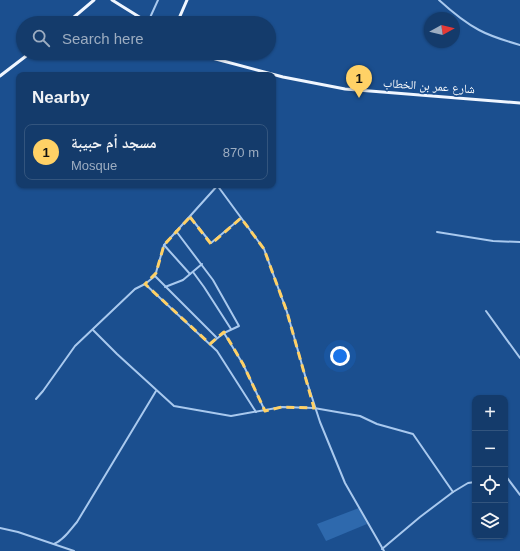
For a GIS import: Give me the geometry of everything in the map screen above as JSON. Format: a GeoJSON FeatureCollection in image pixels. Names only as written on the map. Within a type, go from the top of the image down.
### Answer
{"type":"FeatureCollection","features":[{"type":"Feature","properties":{"kind":"main road"},"geometry":{"type":"LineString","coordinates":[[75,16],[94,0]]}},
{"type":"Feature","properties":{"kind":"main road"},"geometry":{"type":"LineString","coordinates":[[112,0],[138,16]]}},
{"type":"Feature","properties":{"kind":"main road"},"geometry":{"type":"LineString","coordinates":[[180,16],[187,0]]}},
{"type":"Feature","properties":{"kind":"main road"},"geometry":{"type":"LineString","coordinates":[[0,76],[21,60]]}},
{"type":"Feature","properties":{"kind":"main road","name":"شارع عمر بن الخطاب"},"geometry":{"type":"LineString","coordinates":[[219,60],[263,72]]}},
{"type":"Feature","properties":{"kind":"main road","name":"شارع عمر بن الخطاب"},"geometry":{"type":"LineString","coordinates":[[276,75],[345,89],[520,103]]}},
{"type":"Feature","properties":{"kind":"street"},"geometry":{"type":"LineString","coordinates":[[152,16],[158,0]]}},
{"type":"Feature","properties":{"kind":"street"},"geometry":{"type":"LineString","coordinates":[[439,0],[478,30],[505,41],[520,45]]}},
{"type":"Feature","properties":{"kind":"street"},"geometry":{"type":"LineString","coordinates":[[36,399],[75,346],[135,289],[145,284],[155,276],[164,245],[215,188]]}},
{"type":"Feature","properties":{"kind":"street"},"geometry":{"type":"LineString","coordinates":[[220,188],[264,249],[287,312],[314,408],[345,483],[383,550],[453,492],[468,483],[472,482]]}},
{"type":"Feature","properties":{"kind":"street"},"geometry":{"type":"LineString","coordinates":[[190,217],[211,243],[241,218]]}},
{"type":"Feature","properties":{"kind":"street"},"geometry":{"type":"LineString","coordinates":[[176,231],[202,264],[220,291],[239,326],[224,333],[210,344]]}},
{"type":"Feature","properties":{"kind":"street"},"geometry":{"type":"LineString","coordinates":[[437,232],[493,241],[520,242]]}},
{"type":"Feature","properties":{"kind":"street"},"geometry":{"type":"LineString","coordinates":[[164,245],[191,274]]}},
{"type":"Feature","properties":{"kind":"street"},"geometry":{"type":"LineString","coordinates":[[165,287],[183,280],[202,264]]}},
{"type":"Feature","properties":{"kind":"street"},"geometry":{"type":"LineString","coordinates":[[193,272],[231,329]]}},
{"type":"Feature","properties":{"kind":"street"},"geometry":{"type":"LineString","coordinates":[[155,276],[216,338]]}},
{"type":"Feature","properties":{"kind":"street"},"geometry":{"type":"LineString","coordinates":[[145,284],[217,351],[256,412]]}},
{"type":"Feature","properties":{"kind":"street"},"geometry":{"type":"LineString","coordinates":[[486,311],[520,358]]}},
{"type":"Feature","properties":{"kind":"street"},"geometry":{"type":"LineString","coordinates":[[93,330],[112,350],[174,406],[231,416],[282,408],[314,408],[360,416],[377,424],[413,434],[453,492]]}},
{"type":"Feature","properties":{"kind":"street"},"geometry":{"type":"LineString","coordinates":[[224,333],[243,364],[265,411]]}},
{"type":"Feature","properties":{"kind":"street"},"geometry":{"type":"LineString","coordinates":[[54,544],[67,534],[77,522],[156,391]]}},
{"type":"Feature","properties":{"kind":"street"},"geometry":{"type":"LineString","coordinates":[[508,479],[520,495]]}},
{"type":"Feature","properties":{"kind":"street"},"geometry":{"type":"LineString","coordinates":[[0,528],[18,532],[74,551]]}},
{"type":"Feature","properties":{"kind":"highlighted area"},"geometry":{"type":"Polygon","coordinates":[[[190,217],[211,244],[241,218],[264,249],[287,312],[314,408],[282,407],[265,411],[243,364],[224,332],[210,344],[145,284],[156,273],[164,245],[190,217]]]}},
{"type":"Feature","properties":{"kind":"shaded area"},"geometry":{"type":"Polygon","coordinates":[[[359,508],[367,524],[326,541],[317,524],[359,508]]]}},
{"type":"Feature","properties":{"kind":"place","name":"مسجد أم حبيبة"},"geometry":{"type":"Point","coordinates":[359,98]}}]}
